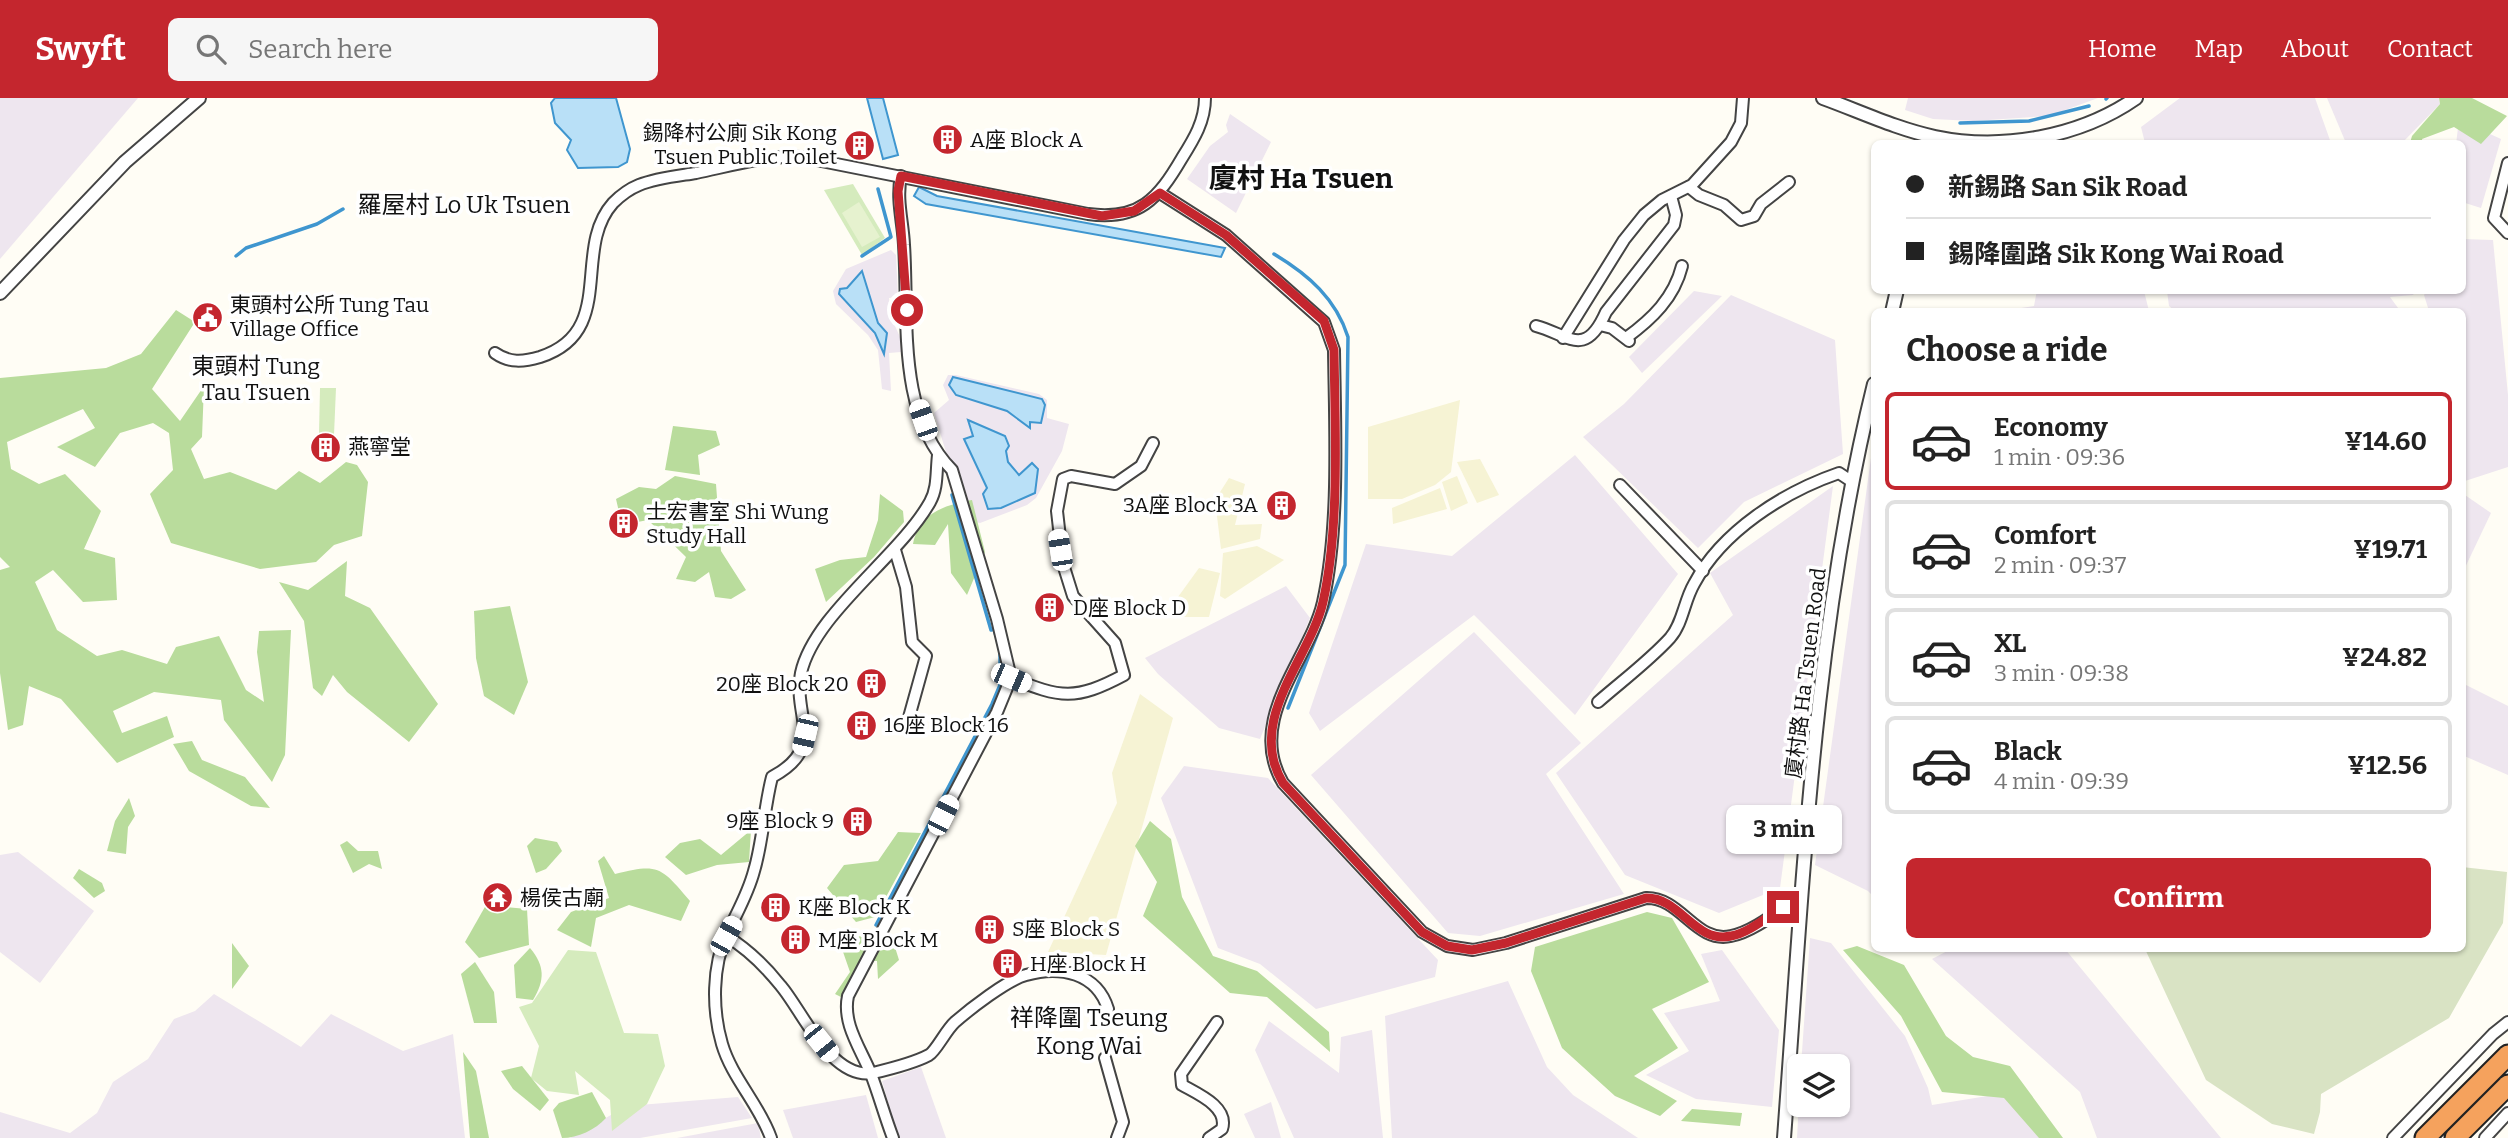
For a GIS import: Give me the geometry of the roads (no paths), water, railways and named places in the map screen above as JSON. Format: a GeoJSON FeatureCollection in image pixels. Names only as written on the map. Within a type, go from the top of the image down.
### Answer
{"type":"FeatureCollection","features":[{"type":"Feature","properties":{"kind":"highway"},"geometry":{"type":"LineString","coordinates":[[2425,1138],[2508,1055]]}},
{"type":"Feature","properties":{"kind":"highway"},"geometry":{"type":"LineString","coordinates":[[2455,1138],[2508,1085]]}},
{"type":"Feature","properties":{"kind":"street"},"geometry":{"type":"LineString","coordinates":[[0,293],[125,162],[199,98]]}},
{"type":"Feature","properties":{"kind":"street"},"geometry":{"type":"LineString","coordinates":[[495,353],[506,360],[537,358],[559,347],[578,329],[589,304],[598,229],[610,206],[635,187],[783,157],[812,159],[1102,216],[1134,211],[1160,193],[1197,133],[1205,98]]}},
{"type":"Feature","properties":{"kind":"street"},"geometry":{"type":"LineString","coordinates":[[1563,338],[1624,240],[1644,215],[1689,187],[1731,142],[1741,123],[1743,98]]}},
{"type":"Feature","properties":{"kind":"street"},"geometry":{"type":"LineString","coordinates":[[1823,98],[1934,140]]}},
{"type":"Feature","properties":{"kind":"street"},"geometry":{"type":"LineString","coordinates":[[2024,140],[2100,119],[2136,98]]}},
{"type":"Feature","properties":{"kind":"street"},"geometry":{"type":"LineString","coordinates":[[2508,163],[2494,218],[2508,233]]}},
{"type":"Feature","properties":{"kind":"street"},"geometry":{"type":"LineString","coordinates":[[771,1138],[732,1069],[718,1024],[718,964],[726,936],[746,900],[756,866],[763,811],[772,777],[783,771],[801,751],[805,735],[800,674],[810,650],[832,618],[895,550],[930,502],[937,481],[937,455],[910,375],[904,243],[898,191],[901,176]]}},
{"type":"Feature","properties":{"kind":"street"},"geometry":{"type":"LineString","coordinates":[[1689,187],[1699,195],[1724,205],[1741,220],[1754,216],[1761,204],[1789,181]]}},
{"type":"Feature","properties":{"kind":"street"},"geometry":{"type":"LineString","coordinates":[[1160,193],[1226,235],[1324,321],[1334,350],[1331,549],[1322,603],[1283,685],[1273,725],[1274,760],[1283,783],[1422,932],[1447,946],[1472,950],[1506,943],[1646,898],[1667,901],[1708,935],[1732,936],[1802,895]]}},
{"type":"Feature","properties":{"kind":"street"},"geometry":{"type":"LineString","coordinates":[[1536,326],[1573,342],[1581,340],[1600,326],[1606,312],[1674,225],[1676,215],[1671,196]]}},
{"type":"Feature","properties":{"kind":"street"},"geometry":{"type":"LineString","coordinates":[[1600,326],[1612,328],[1627,340],[1662,306],[1677,284],[1682,266]]}},
{"type":"Feature","properties":{"kind":"street","name":"廈村路 Ha Tsuen Road"},"geometry":{"type":"LineString","coordinates":[[1784,1138],[1823,659],[1851,481],[1871,397]]}},
{"type":"Feature","properties":{"kind":"street"},"geometry":{"type":"LineString","coordinates":[[1011,678],[1049,693],[1068,696],[1096,690],[1124,675],[1115,643],[1073,596],[1063,564],[1057,511],[1063,479],[1071,476],[1115,484],[1142,466],[1153,443]]}},
{"type":"Feature","properties":{"kind":"street"},"geometry":{"type":"LineString","coordinates":[[892,1138],[871,1073],[849,1023],[846,1005],[848,996],[997,712],[1011,678],[997,618],[952,470],[937,455]]}},
{"type":"Feature","properties":{"kind":"street"},"geometry":{"type":"LineString","coordinates":[[1598,702],[1671,636],[1703,571],[1715,553],[1739,530],[1781,499],[1839,473],[1851,481]]}},
{"type":"Feature","properties":{"kind":"street"},"geometry":{"type":"LineString","coordinates":[[1620,485],[1703,571]]}},
{"type":"Feature","properties":{"kind":"street"},"geometry":{"type":"LineString","coordinates":[[895,550],[906,587],[912,642],[926,656],[906,729]]}},
{"type":"Feature","properties":{"kind":"street"},"geometry":{"type":"LineString","coordinates":[[726,936],[750,952],[782,987],[834,1059],[856,1071],[871,1073],[929,1055],[954,1022],[1024,975],[1050,971],[1086,976],[1104,995],[1108,1009]]}},
{"type":"Feature","properties":{"kind":"street"},"geometry":{"type":"LineString","coordinates":[[1209,1138],[1222,1129],[1221,1114],[1213,1103],[1182,1084],[1180,1079],[1217,1022]]}},
{"type":"Feature","properties":{"kind":"street"},"geometry":{"type":"LineString","coordinates":[[2393,1138],[2493,1034],[2508,1022]]}},
{"type":"Feature","properties":{"kind":"street"},"geometry":{"type":"LineString","coordinates":[[1105,1058],[1123,1122],[1117,1138]]}},
{"type":"Feature","properties":{"kind":"street"},"geometry":{"type":"LineString","coordinates":[[2485,1138],[2508,1113]]}},
{"type":"Feature","properties":{"kind":"water"},"geometry":{"type":"Polygon","coordinates":[[[555,98],[616,98],[630,149],[627,162],[618,167],[578,168],[567,150],[571,140],[555,123],[551,103],[555,98]]]}},
{"type":"Feature","properties":{"kind":"water"},"geometry":{"type":"Polygon","coordinates":[[[867,98],[883,98],[898,155],[883,159],[867,98]]]}},
{"type":"Feature","properties":{"kind":"water"},"geometry":{"type":"Polygon","coordinates":[[[919,187],[937,196],[1225,248],[1221,257],[926,204],[914,196],[919,187]]]}},
{"type":"Feature","properties":{"kind":"water"},"geometry":{"type":"Polygon","coordinates":[[[862,271],[878,323],[887,333],[884,354],[875,333],[839,294],[840,289],[847,288],[862,271]]]}},
{"type":"Feature","properties":{"kind":"water"},"geometry":{"type":"Polygon","coordinates":[[[953,377],[1042,399],[1045,405],[1041,423],[1030,422],[1030,428],[1007,411],[956,395],[949,385],[953,377]]]}},
{"type":"Feature","properties":{"kind":"water"},"geometry":{"type":"Polygon","coordinates":[[[968,420],[1005,436],[1009,446],[1006,451],[1008,462],[1019,475],[1032,463],[1038,469],[1035,493],[1001,508],[988,509],[983,494],[987,488],[964,439],[973,436],[968,420]]]}},
{"type":"Feature","properties":{"kind":"waterway"},"geometry":{"type":"LineString","coordinates":[[1960,123],[2029,121],[2089,106]]}},
{"type":"Feature","properties":{"kind":"waterway"},"geometry":{"type":"LineString","coordinates":[[862,256],[891,237],[878,189]]}},
{"type":"Feature","properties":{"kind":"waterway"},"geometry":{"type":"LineString","coordinates":[[236,256],[246,248],[317,224],[343,209]]}},
{"type":"Feature","properties":{"kind":"waterway"},"geometry":{"type":"LineString","coordinates":[[1274,254],[1299,270],[1320,289],[1336,311],[1348,337],[1345,565],[1288,708]]}},
{"type":"Feature","properties":{"kind":"waterway"},"geometry":{"type":"LineString","coordinates":[[952,495],[991,630],[994,629],[996,636]]}},
{"type":"Feature","properties":{"kind":"waterway"},"geometry":{"type":"LineString","coordinates":[[876,925],[992,704],[1000,685],[1000,646]]}},
{"type":"Feature","properties":{"kind":"place","name":"A座 Block A"},"geometry":{"type":"Point","coordinates":[947,140]}},
{"type":"Feature","properties":{"kind":"place","name":"錫降村公廁 Sik Kong Tsuen Public Toilet"},"geometry":{"type":"Point","coordinates":[860,145]}},
{"type":"Feature","properties":{"kind":"place","name":"東頭村公所 Tung Tau Village Office"},"geometry":{"type":"Point","coordinates":[207,317]}},
{"type":"Feature","properties":{"kind":"place","name":"燕寧堂"},"geometry":{"type":"Point","coordinates":[325,447]}},
{"type":"Feature","properties":{"kind":"place","name":"3A座 Block 3A"},"geometry":{"type":"Point","coordinates":[1281,505]}},
{"type":"Feature","properties":{"kind":"place","name":"士宏書室 Shi Wung Study Hall"},"geometry":{"type":"Point","coordinates":[623,524]}},
{"type":"Feature","properties":{"kind":"place","name":"D座 Block D"},"geometry":{"type":"Point","coordinates":[1050,608]}},
{"type":"Feature","properties":{"kind":"place","name":"20座 Block 20"},"geometry":{"type":"Point","coordinates":[872,684]}},
{"type":"Feature","properties":{"kind":"place","name":"16座 Block 16"},"geometry":{"type":"Point","coordinates":[861,725]}},
{"type":"Feature","properties":{"kind":"place","name":"9座 Block 9"},"geometry":{"type":"Point","coordinates":[857,821]}},
{"type":"Feature","properties":{"kind":"place","name":"楊侯古廟"},"geometry":{"type":"Point","coordinates":[497,898]}},
{"type":"Feature","properties":{"kind":"place","name":"K座 Block K"},"geometry":{"type":"Point","coordinates":[775,907]}},
{"type":"Feature","properties":{"kind":"place","name":"S座 Block S"},"geometry":{"type":"Point","coordinates":[989,929]}},
{"type":"Feature","properties":{"kind":"place","name":"M座 Block M"},"geometry":{"type":"Point","coordinates":[795,940]}},
{"type":"Feature","properties":{"kind":"place","name":"H座 Block H"},"geometry":{"type":"Point","coordinates":[1007,964]}},
{"type":"Feature","properties":{"kind":"district","name":"廈村 Ha Tsuen"},"geometry":{"type":"Point","coordinates":[1301,178]}},
{"type":"Feature","properties":{"kind":"district","name":"羅屋村 Lo Uk Tsuen"},"geometry":{"type":"Point","coordinates":[464,205]}},
{"type":"Feature","properties":{"kind":"district","name":"東頭村 Tung Tau Tsuen"},"geometry":{"type":"Point","coordinates":[256,379]}},
{"type":"Feature","properties":{"kind":"district","name":"祥降圍 Tseung Kong Wai"},"geometry":{"type":"Point","coordinates":[1089,1032]}}]}
